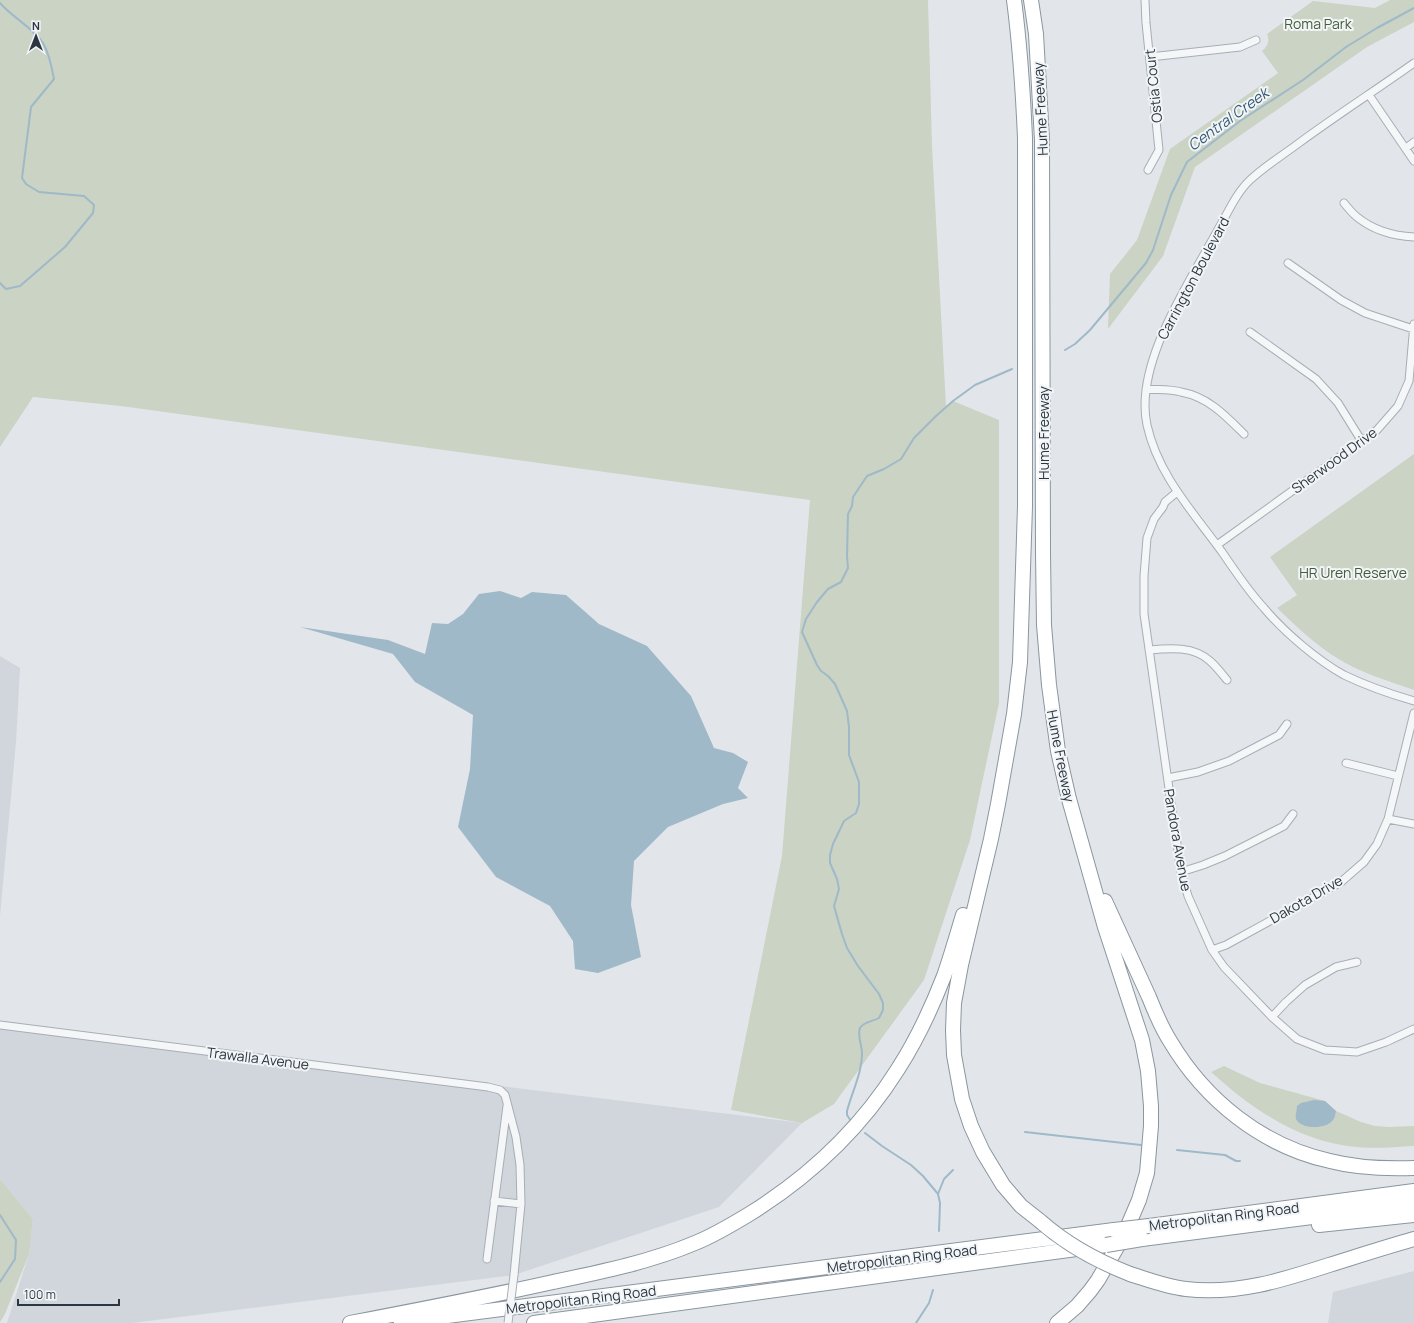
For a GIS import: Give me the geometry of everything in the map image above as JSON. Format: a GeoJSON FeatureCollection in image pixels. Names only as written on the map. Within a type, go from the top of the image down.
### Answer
{"type":"FeatureCollection","features":[{"type":"Feature","properties":{"kind":"highway","name":"Hume Freeway"},"geometry":{"type":"LineString","coordinates":[[998,804],[1014,714],[1020,662],[1024,521],[1025,138],[1022,72],[1014,0]]}},
{"type":"Feature","properties":{"kind":"highway","name":"Hume Freeway"},"geometry":{"type":"LineString","coordinates":[[1031,0],[1036,34],[1042,140],[1043,553],[1046,652],[1051,706],[1063,774],[1087,862]]}},
{"type":"Feature","properties":{"kind":"highway"},"geometry":{"type":"LineString","coordinates":[[998,804],[991,840],[958,978],[953,1016],[954,1055],[962,1099],[971,1126],[983,1152],[1003,1185],[1020,1206],[1052,1232],[1084,1253],[1101,1262],[1130,1274],[1169,1286],[1188,1289],[1225,1290],[1263,1285],[1414,1239]]}},
{"type":"Feature","properties":{"kind":"highway"},"geometry":{"type":"LineString","coordinates":[[350,1323],[534,1287],[650,1260],[697,1243],[733,1224],[770,1201],[801,1178],[832,1150],[860,1120],[898,1068],[917,1034],[944,976],[998,804]]}},
{"type":"Feature","properties":{"kind":"highway"},"geometry":{"type":"LineString","coordinates":[[1087,862],[1169,1039],[1189,1070],[1219,1102],[1248,1126],[1264,1136],[1306,1155],[1352,1165],[1380,1168],[1414,1168]]}},
{"type":"Feature","properties":{"kind":"highway"},"geometry":{"type":"LineString","coordinates":[[1057,1323],[1090,1291],[1124,1235],[1140,1200],[1144,1185],[1147,1173],[1151,1133],[1151,1106],[1148,1071],[1142,1040],[1105,927],[1087,862]]}},
{"type":"Feature","properties":{"kind":"highway","name":"Metropolitan Ring Road"},"geometry":{"type":"LineString","coordinates":[[391,1323],[1414,1191]]}},
{"type":"Feature","properties":{"kind":"highway","name":"Metropolitan Ring Road"},"geometry":{"type":"LineString","coordinates":[[534,1323],[1142,1239],[1414,1204]]}},
{"type":"Feature","properties":{"kind":"highway"},"geometry":{"type":"LineString","coordinates":[[1248,1226],[1320,1226],[1414,1216]]}},
{"type":"Feature","properties":{"kind":"street","name":"Ostia Court"},"geometry":{"type":"LineString","coordinates":[[1146,0],[1146,23],[1159,150],[1148,170]]}},
{"type":"Feature","properties":{"kind":"street"},"geometry":{"type":"LineString","coordinates":[[1150,58],[1240,47],[1256,40]]}},
{"type":"Feature","properties":{"kind":"street","name":"Carrington Boulevard"},"geometry":{"type":"LineString","coordinates":[[1414,63],[1369,95],[1337,115],[1248,181],[1181,296],[1160,340],[1151,365],[1146,389],[1146,414],[1152,439],[1162,467],[1179,495],[1262,607],[1305,648],[1342,674],[1384,692],[1414,701]]}},
{"type":"Feature","properties":{"kind":"street"},"geometry":{"type":"LineString","coordinates":[[1369,95],[1414,161]]}},
{"type":"Feature","properties":{"kind":"street"},"geometry":{"type":"LineString","coordinates":[[1406,148],[1414,142]]}},
{"type":"Feature","properties":{"kind":"street"},"geometry":{"type":"LineString","coordinates":[[1344,203],[1357,218],[1374,228],[1391,234],[1414,237]]}},
{"type":"Feature","properties":{"kind":"street"},"geometry":{"type":"LineString","coordinates":[[1288,263],[1347,304],[1365,313],[1414,329]]}},
{"type":"Feature","properties":{"kind":"street","name":"Sherwood Drive"},"geometry":{"type":"LineString","coordinates":[[1217,545],[1361,440],[1377,430],[1398,406],[1409,381],[1414,324]]}},
{"type":"Feature","properties":{"kind":"street"},"geometry":{"type":"LineString","coordinates":[[1250,332],[1316,379],[1338,403],[1361,440]]}},
{"type":"Feature","properties":{"kind":"street"},"geometry":{"type":"LineString","coordinates":[[1146,389],[1180,392],[1203,398],[1222,412],[1244,434]]}},
{"type":"Feature","properties":{"kind":"street","name":"Pandora Avenue"},"geometry":{"type":"LineString","coordinates":[[1179,495],[1163,507],[1154,519],[1147,538],[1144,576],[1144,614],[1181,872],[1188,896],[1212,950],[1224,967],[1272,1017],[1298,1039],[1324,1050],[1357,1052],[1386,1042],[1414,1029]]}},
{"type":"Feature","properties":{"kind":"street"},"geometry":{"type":"LineString","coordinates":[[1149,650],[1176,648],[1203,656],[1211,661],[1227,680]]}},
{"type":"Feature","properties":{"kind":"street","name":"Dakota Drive"},"geometry":{"type":"LineString","coordinates":[[1212,950],[1226,945],[1341,882],[1364,862],[1377,844],[1388,819],[1414,713]]}},
{"type":"Feature","properties":{"kind":"street"},"geometry":{"type":"LineString","coordinates":[[1168,778],[1198,772],[1229,761],[1279,736],[1287,724]]}},
{"type":"Feature","properties":{"kind":"street"},"geometry":{"type":"LineString","coordinates":[[1346,763],[1398,776]]}},
{"type":"Feature","properties":{"kind":"street"},"geometry":{"type":"LineString","coordinates":[[1181,872],[1225,856],[1284,826],[1293,814]]}},
{"type":"Feature","properties":{"kind":"street"},"geometry":{"type":"LineString","coordinates":[[1388,819],[1414,824]]}},
{"type":"Feature","properties":{"kind":"street"},"geometry":{"type":"LineString","coordinates":[[1272,1017],[1305,985],[1336,967],[1357,962]]}},
{"type":"Feature","properties":{"kind":"street","name":"Trawalla Avenue"},"geometry":{"type":"LineString","coordinates":[[0,1025],[488,1087],[500,1090],[505,1095],[508,1102]]}},
{"type":"Feature","properties":{"kind":"street"},"geometry":{"type":"LineString","coordinates":[[487,1259],[508,1102]]}},
{"type":"Feature","properties":{"kind":"street"},"geometry":{"type":"LineString","coordinates":[[508,1102],[516,1137],[520,1165],[521,1204],[508,1323]]}},
{"type":"Feature","properties":{"kind":"street"},"geometry":{"type":"LineString","coordinates":[[494,1201],[521,1204]]}},
{"type":"Feature","properties":{"kind":"shaded area"},"geometry":{"type":"Polygon","coordinates":[[[0,656],[20,668],[16,742],[0,916],[0,656]]]}},
{"type":"Feature","properties":{"kind":"shaded area"},"geometry":{"type":"Polygon","coordinates":[[[0,1025],[802,1123],[719,1207],[514,1275],[132,1323],[7,1323],[29,1254],[33,1219],[0,1179],[0,1025]]]}},
{"type":"Feature","properties":{"kind":"shaded area"},"geometry":{"type":"Polygon","coordinates":[[[1414,1271],[1414,1323],[1328,1323],[1333,1292],[1414,1271]]]}},
{"type":"Feature","properties":{"kind":"green space"},"geometry":{"type":"Polygon","coordinates":[[[0,0],[928,0],[932,146],[946,407],[953,401],[999,420],[999,703],[970,840],[924,980],[834,1104],[802,1123],[731,1110],[782,856],[810,500],[121,406],[33,397],[0,447],[0,0]]]}},
{"type":"Feature","properties":{"kind":"green space","name":"Roma Park"},"geometry":{"type":"Polygon","coordinates":[[[1390,0],[1414,0],[1414,22],[1367,47],[1195,167],[1163,256],[1108,329],[1110,274],[1137,240],[1170,149],[1278,73],[1262,51],[1268,43],[1267,34],[1313,1],[1375,8],[1390,0]]]}},
{"type":"Feature","properties":{"kind":"green space","name":"HR Uren Reserve"},"geometry":{"type":"Polygon","coordinates":[[[1414,454],[1414,690],[1353,667],[1322,648],[1294,625],[1277,608],[1297,595],[1270,557],[1414,454]]]}},
{"type":"Feature","properties":{"kind":"green space"},"geometry":{"type":"Polygon","coordinates":[[[1224,1066],[1260,1083],[1325,1101],[1336,1111],[1361,1122],[1375,1126],[1414,1126],[1414,1146],[1378,1148],[1356,1147],[1335,1144],[1296,1131],[1260,1111],[1211,1072],[1224,1066]]]}},
{"type":"Feature","properties":{"kind":"green space"},"geometry":{"type":"Polygon","coordinates":[[[0,1179],[33,1219],[29,1254],[5,1314],[0,1322],[0,1179]]]}},
{"type":"Feature","properties":{"kind":"water"},"geometry":{"type":"Polygon","coordinates":[[[500,591],[521,598],[532,592],[566,595],[599,624],[647,646],[691,696],[714,748],[733,753],[748,762],[738,788],[748,798],[723,804],[668,827],[634,861],[631,905],[641,957],[598,973],[575,969],[573,941],[550,906],[496,877],[458,827],[470,769],[473,715],[415,682],[393,654],[300,627],[388,640],[425,654],[432,623],[448,624],[463,614],[479,594],[500,591]]]}},
{"type":"Feature","properties":{"kind":"water"},"geometry":{"type":"Polygon","coordinates":[[[1314,1100],[1325,1101],[1336,1111],[1333,1120],[1330,1123],[1320,1127],[1308,1127],[1299,1123],[1296,1119],[1297,1106],[1301,1103],[1314,1100]]]}},
{"type":"Feature","properties":{"kind":"waterway"},"geometry":{"type":"LineString","coordinates":[[0,3],[39,37],[49,56],[54,79],[31,107],[22,178],[26,184],[39,192],[84,196],[94,205],[93,213],[65,247],[20,286],[6,289],[0,283]]}},
{"type":"Feature","properties":{"kind":"waterway","name":"Central Creek"},"geometry":{"type":"LineString","coordinates":[[1065,350],[1075,344],[1090,330],[1146,263],[1153,250],[1171,195],[1187,162],[1240,121],[1303,80],[1346,47],[1414,8]]}},
{"type":"Feature","properties":{"kind":"waterway","name":"Central Creek"},"geometry":{"type":"LineString","coordinates":[[851,1121],[847,1115],[847,1111],[859,1075],[862,1060],[859,1031],[861,1026],[864,1024],[879,1018],[883,1010],[883,1003],[879,994],[858,966],[847,948],[834,906],[839,889],[837,879],[830,863],[830,855],[833,844],[844,821],[856,813],[859,804],[859,782],[849,755],[849,727],[847,711],[835,684],[821,671],[817,665],[802,632],[806,619],[817,602],[828,589],[841,582],[848,568],[848,514],[852,506],[853,497],[867,476],[884,469],[901,459],[914,438],[953,401],[975,385],[1012,369]]}},
{"type":"Feature","properties":{"kind":"waterway"},"geometry":{"type":"LineString","coordinates":[[1025,1132],[1141,1145]]}},
{"type":"Feature","properties":{"kind":"waterway","name":"Central Creek"},"geometry":{"type":"LineString","coordinates":[[865,1133],[911,1165],[923,1176],[938,1194],[940,1203],[939,1231]]}},
{"type":"Feature","properties":{"kind":"waterway"},"geometry":{"type":"LineString","coordinates":[[1177,1150],[1225,1155],[1236,1161],[1240,1161]]}},
{"type":"Feature","properties":{"kind":"waterway"},"geometry":{"type":"LineString","coordinates":[[938,1194],[944,1179],[953,1170]]}},
{"type":"Feature","properties":{"kind":"waterway"},"geometry":{"type":"LineString","coordinates":[[0,1215],[16,1240],[15,1259],[0,1282]]}},
{"type":"Feature","properties":{"kind":"waterway","name":"Central Creek"},"geometry":{"type":"LineString","coordinates":[[916,1323],[929,1303],[933,1290]]}}]}
